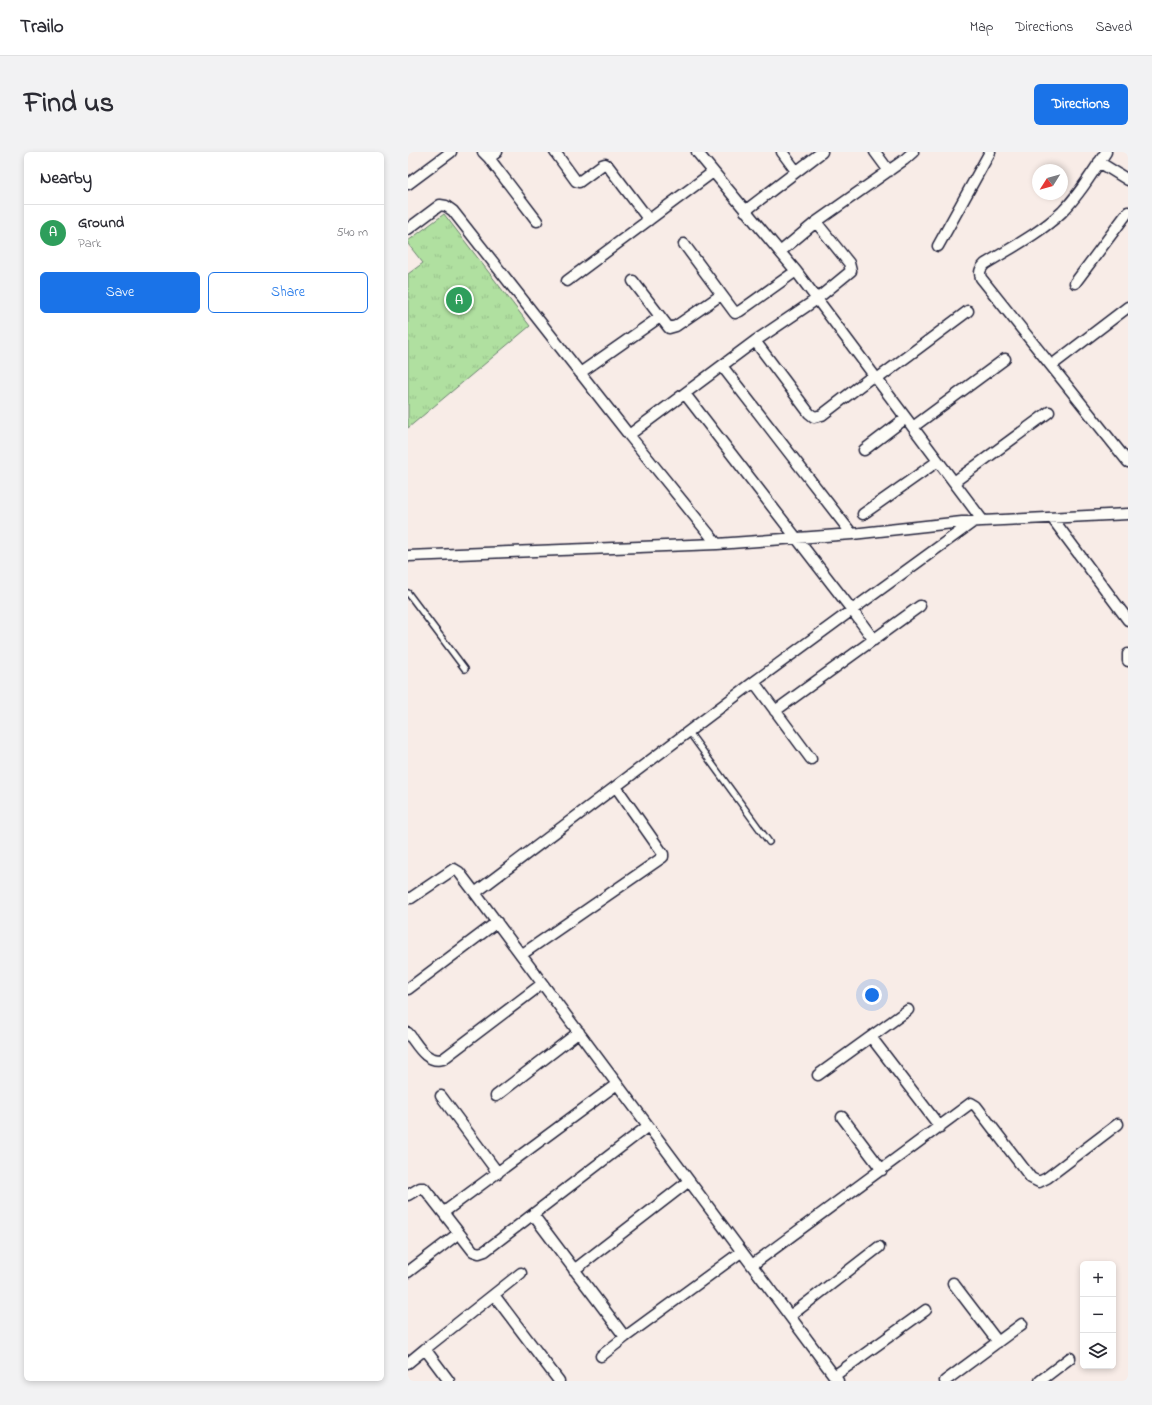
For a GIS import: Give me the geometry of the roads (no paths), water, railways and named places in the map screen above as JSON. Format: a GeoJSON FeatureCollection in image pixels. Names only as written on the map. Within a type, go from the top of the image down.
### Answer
{"type":"FeatureCollection","features":[{"type":"Feature","properties":{"kind":"street"},"geometry":{"type":"LineString","coordinates":[[408,184],[452,152]]}},
{"type":"Feature","properties":{"kind":"street"},"geometry":{"type":"LineString","coordinates":[[497,152],[486,155],[537,221]]}},
{"type":"Feature","properties":{"kind":"street"},"geometry":{"type":"LineString","coordinates":[[555,152],[576,181],[579,182],[602,165],[608,166],[649,220]]}},
{"type":"Feature","properties":{"kind":"street"},"geometry":{"type":"LineString","coordinates":[[697,152],[817,298],[954,482],[978,521]]}},
{"type":"Feature","properties":{"kind":"street"},"geometry":{"type":"LineString","coordinates":[[782,152],[796,171]]}},
{"type":"Feature","properties":{"kind":"street"},"geometry":{"type":"LineString","coordinates":[[745,211],[822,152]]}},
{"type":"Feature","properties":{"kind":"street"},"geometry":{"type":"LineString","coordinates":[[875,152],[889,171]]}},
{"type":"Feature","properties":{"kind":"street"},"geometry":{"type":"LineString","coordinates":[[780,252],[816,222],[889,171],[913,152]]}},
{"type":"Feature","properties":{"kind":"street"},"geometry":{"type":"LineString","coordinates":[[938,246],[990,152]]}},
{"type":"Feature","properties":{"kind":"street"},"geometry":{"type":"LineString","coordinates":[[1106,152],[1062,212],[1045,225],[985,264],[979,273],[981,278],[1128,462]]}},
{"type":"Feature","properties":{"kind":"street"},"geometry":{"type":"LineString","coordinates":[[1099,162],[1128,180]]}},
{"type":"Feature","properties":{"kind":"street"},"geometry":{"type":"LineString","coordinates":[[567,281],[713,172]]}},
{"type":"Feature","properties":{"kind":"street"},"geometry":{"type":"LineString","coordinates":[[408,229],[440,205],[446,206],[453,211],[629,435],[717,544]]}},
{"type":"Feature","properties":{"kind":"street"},"geometry":{"type":"LineString","coordinates":[[1075,283],[1128,212]]}},
{"type":"Feature","properties":{"kind":"street"},"geometry":{"type":"LineString","coordinates":[[629,435],[848,274],[851,267],[816,222]]}},
{"type":"Feature","properties":{"kind":"street"},"geometry":{"type":"LineString","coordinates":[[684,244],[732,311],[738,313],[796,271]]}},
{"type":"Feature","properties":{"kind":"street"},"geometry":{"type":"LineString","coordinates":[[634,281],[666,326],[672,328],[721,295]]}},
{"type":"Feature","properties":{"kind":"street"},"geometry":{"type":"LineString","coordinates":[[1052,365],[1128,307]]}},
{"type":"Feature","properties":{"kind":"street"},"geometry":{"type":"LineString","coordinates":[[755,341],[809,413],[814,417],[822,415],[968,311]]}},
{"type":"Feature","properties":{"kind":"street"},"geometry":{"type":"LineString","coordinates":[[580,372],[660,317]]}},
{"type":"Feature","properties":{"kind":"street"},"geometry":{"type":"LineString","coordinates":[[913,427],[1005,359]]}},
{"type":"Feature","properties":{"kind":"street"},"geometry":{"type":"LineString","coordinates":[[722,366],[852,534]]}},
{"type":"Feature","properties":{"kind":"street"},"geometry":{"type":"LineString","coordinates":[[685,394],[874,640]]}},
{"type":"Feature","properties":{"kind":"street"},"geometry":{"type":"LineString","coordinates":[[954,482],[1049,412]]}},
{"type":"Feature","properties":{"kind":"street"},"geometry":{"type":"LineString","coordinates":[[864,450],[906,418]]}},
{"type":"Feature","properties":{"kind":"street"},"geometry":{"type":"LineString","coordinates":[[863,514],[938,461]]}},
{"type":"Feature","properties":{"kind":"street"},"geometry":{"type":"LineString","coordinates":[[408,556],[717,544],[852,534],[978,521],[1128,514]]}},
{"type":"Feature","properties":{"kind":"street"},"geometry":{"type":"LineString","coordinates":[[1052,518],[1128,620]]}},
{"type":"Feature","properties":{"kind":"street"},"geometry":{"type":"LineString","coordinates":[[475,893],[754,682],[852,610],[978,521]]}},
{"type":"Feature","properties":{"kind":"street"},"geometry":{"type":"LineString","coordinates":[[775,711],[920,606]]}},
{"type":"Feature","properties":{"kind":"street"},"geometry":{"type":"LineString","coordinates":[[1128,654],[1128,661]]}},
{"type":"Feature","properties":{"kind":"street"},"geometry":{"type":"LineString","coordinates":[[754,682],[811,759]]}},
{"type":"Feature","properties":{"kind":"street"},"geometry":{"type":"LineString","coordinates":[[521,955],[663,857],[663,854],[616,787]]}},
{"type":"Feature","properties":{"kind":"street"},"geometry":{"type":"LineString","coordinates":[[408,898],[411,898],[454,869],[459,872],[836,1378],[926,1310]]}},
{"type":"Feature","properties":{"kind":"street"},"geometry":{"type":"LineString","coordinates":[[408,989],[496,922]]}},
{"type":"Feature","properties":{"kind":"street"},"geometry":{"type":"LineString","coordinates":[[408,1033],[427,1056],[438,1061],[443,1059],[542,984]]}},
{"type":"Feature","properties":{"kind":"street"},"geometry":{"type":"LineString","coordinates":[[818,1075],[908,1010]]}},
{"type":"Feature","properties":{"kind":"street"},"geometry":{"type":"LineString","coordinates":[[496,1096],[579,1032]]}},
{"type":"Feature","properties":{"kind":"street"},"geometry":{"type":"LineString","coordinates":[[871,1037],[940,1127]]}},
{"type":"Feature","properties":{"kind":"street"},"geometry":{"type":"LineString","coordinates":[[444,1212],[617,1084]]}},
{"type":"Feature","properties":{"kind":"street"},"geometry":{"type":"LineString","coordinates":[[441,1096],[498,1173]]}},
{"type":"Feature","properties":{"kind":"street"},"geometry":{"type":"LineString","coordinates":[[752,1265],[967,1106],[974,1104],[1031,1178],[1039,1182],[1047,1178],[1118,1124]]}},
{"type":"Feature","properties":{"kind":"street"},"geometry":{"type":"LineString","coordinates":[[842,1117],[882,1170]]}},
{"type":"Feature","properties":{"kind":"street"},"geometry":{"type":"LineString","coordinates":[[408,1195],[420,1188],[424,1188],[473,1251],[479,1253],[485,1251],[534,1216],[648,1126]]}},
{"type":"Feature","properties":{"kind":"street"},"geometry":{"type":"LineString","coordinates":[[574,1270],[689,1181]]}},
{"type":"Feature","properties":{"kind":"street"},"geometry":{"type":"LineString","coordinates":[[534,1216],[625,1337]]}},
{"type":"Feature","properties":{"kind":"street"},"geometry":{"type":"LineString","coordinates":[[408,1272],[459,1232]]}},
{"type":"Feature","properties":{"kind":"street"},"geometry":{"type":"LineString","coordinates":[[790,1316],[879,1247]]}},
{"type":"Feature","properties":{"kind":"street"},"geometry":{"type":"LineString","coordinates":[[601,1356],[741,1252]]}},
{"type":"Feature","properties":{"kind":"street"},"geometry":{"type":"LineString","coordinates":[[408,1363],[521,1273]]}},
{"type":"Feature","properties":{"kind":"street"},"geometry":{"type":"LineString","coordinates":[[953,1283],[998,1342]]}},
{"type":"Feature","properties":{"kind":"street"},"geometry":{"type":"LineString","coordinates":[[494,1295],[559,1381]]}},
{"type":"Feature","properties":{"kind":"street"},"geometry":{"type":"LineString","coordinates":[[945,1381],[1022,1324]]}},
{"type":"Feature","properties":{"kind":"street"},"geometry":{"type":"LineString","coordinates":[[425,1349],[449,1381]]}},
{"type":"Feature","properties":{"kind":"street"},"geometry":{"type":"LineString","coordinates":[[1040,1381],[1070,1358]]}},
{"type":"Feature","properties":{"kind":"lane"},"geometry":{"type":"LineString","coordinates":[[408,593],[465,669]]}},
{"type":"Feature","properties":{"kind":"lane"},"geometry":{"type":"LineString","coordinates":[[689,732],[769,842]]}},
{"type":"Feature","properties":{"kind":"place","name":"Ground"},"geometry":{"type":"Point","coordinates":[459,300]}}]}
